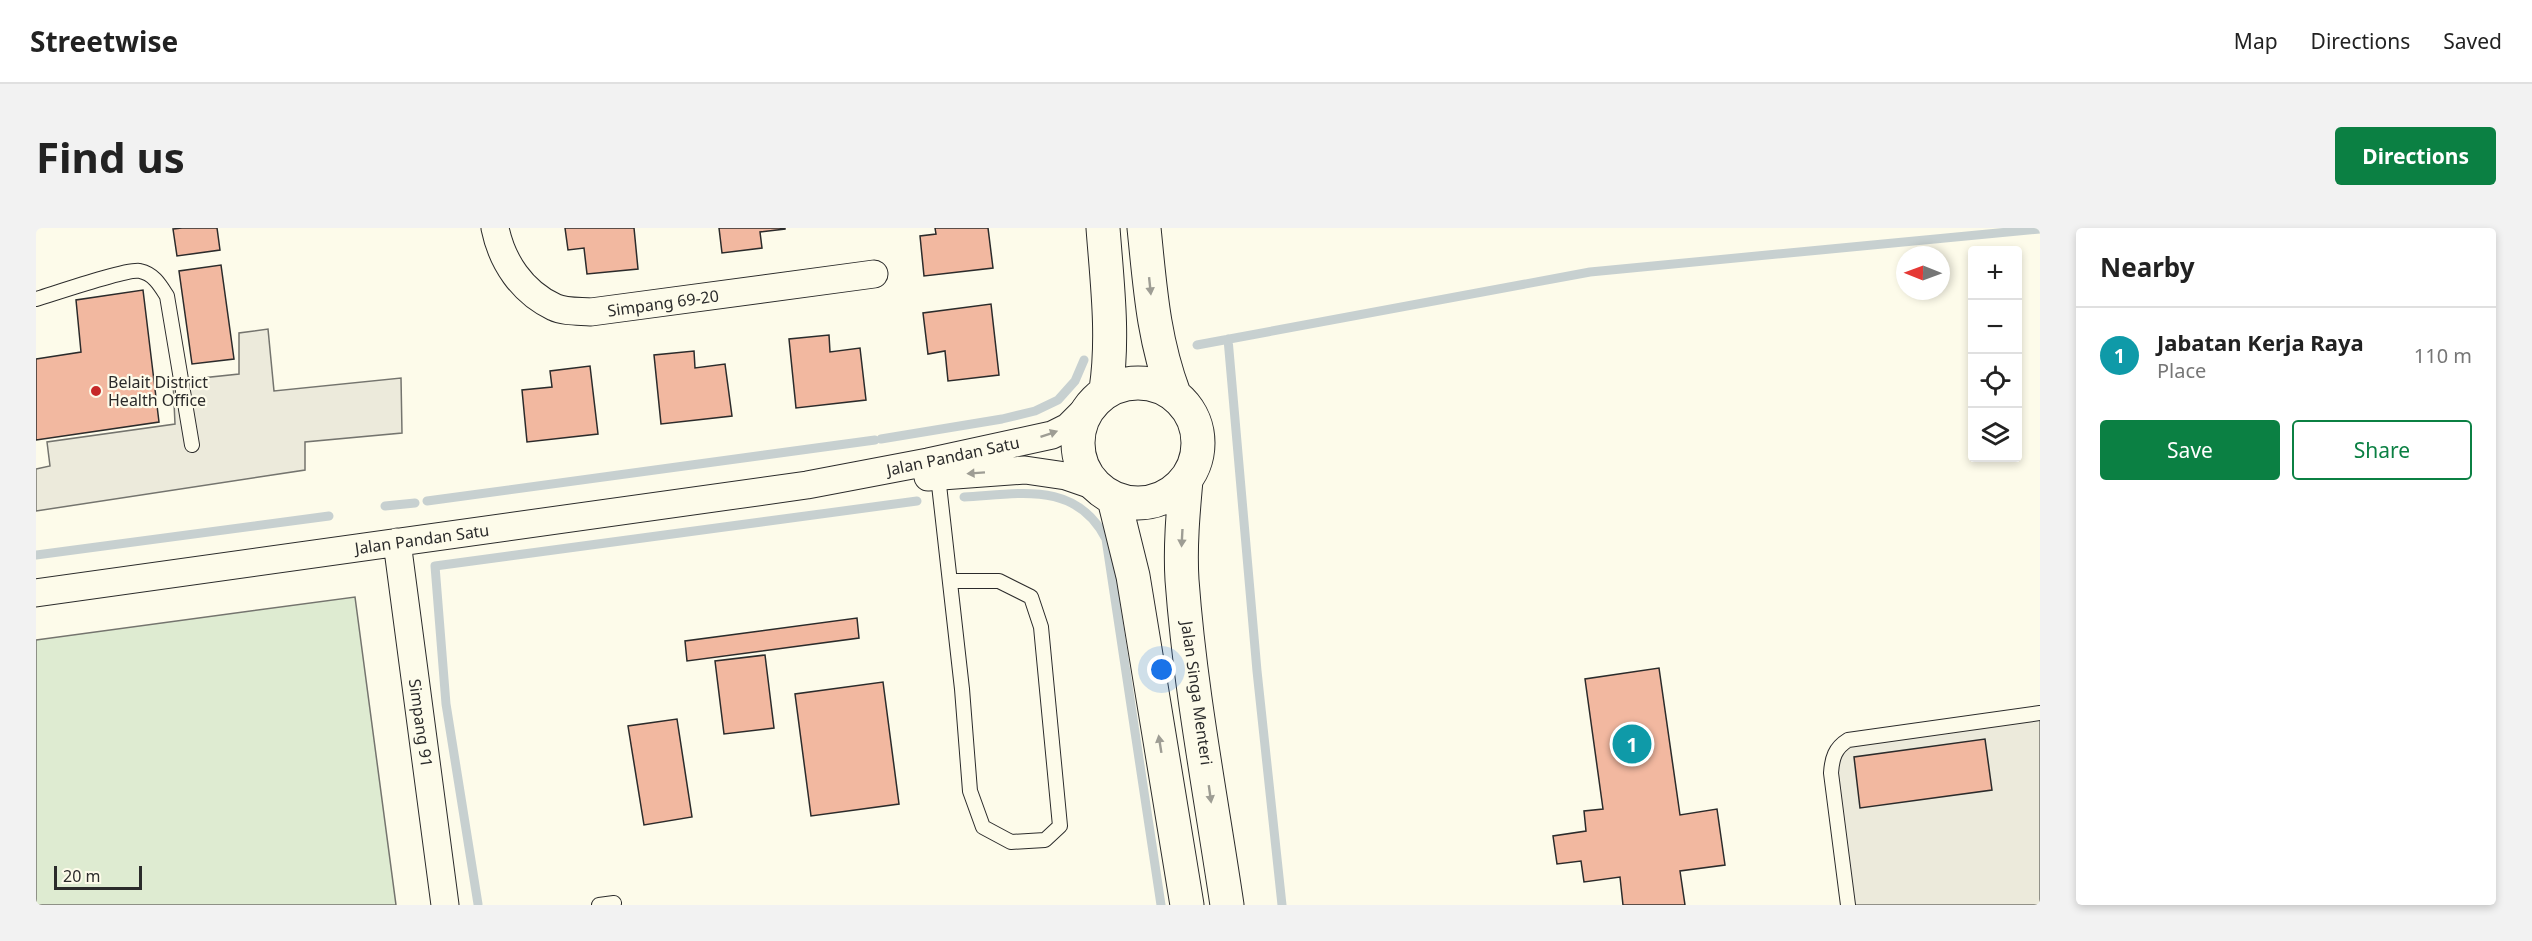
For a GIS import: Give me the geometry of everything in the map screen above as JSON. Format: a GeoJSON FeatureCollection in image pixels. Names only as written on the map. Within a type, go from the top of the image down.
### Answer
{"type":"FeatureCollection","features":[{"type":"Feature","properties":{"kind":"main road"},"geometry":{"type":"LineString","coordinates":[[1103,228],[1111,319],[1110,366],[1098,398],[1080,426],[1077,447],[1083,468],[1105,493],[1127,543],[1187,905]]}},
{"type":"Feature","properties":{"kind":"main road"},"geometry":{"type":"LineString","coordinates":[[1144,228],[1154,320],[1161,359],[1174,394]]}},
{"type":"Feature","properties":{"kind":"main road"},"geometry":{"type":"LineString","coordinates":[[1098,398],[1129,382],[1152,383],[1174,394],[1190,411],[1198,434],[1196,459],[1186,480],[1172,494],[1153,502],[1134,504],[1105,493]]}},
{"type":"Feature","properties":{"kind":"main road","name":"Jalan Singa Menteri"},"geometry":{"type":"LineString","coordinates":[[1186,480],[1181,543],[1182,580],[1191,659],[1227,905]]}},
{"type":"Feature","properties":{"kind":"street","name":"Simpang 69-20"},"geometry":{"type":"LineString","coordinates":[[495,228],[508,265],[527,289],[556,308],[591,312],[874,274]]}},
{"type":"Feature","properties":{"kind":"street","name":"Jalan Pandan Satu"},"geometry":{"type":"LineString","coordinates":[[36,593],[807,485],[1052,435],[1068,427],[1098,398]]}},
{"type":"Feature","properties":{"kind":"street","name":"Jalan Pandan Satu"},"geometry":{"type":"LineString","coordinates":[[807,485],[1017,471],[1048,472],[1105,493]]}},
{"type":"Feature","properties":{"kind":"street","name":"Simpang 91"},"geometry":{"type":"LineString","coordinates":[[397,542],[445,905]]}},
{"type":"Feature","properties":{"kind":"lane"},"geometry":{"type":"LineString","coordinates":[[36,299],[139,270],[157,279],[167,296],[192,445]]}},
{"type":"Feature","properties":{"kind":"lane"},"geometry":{"type":"LineString","coordinates":[[938,476],[962,689],[970,791],[983,827],[1011,842],[1045,840],[1060,826],[1041,627],[1031,597],[999,581],[950,582]]}},
{"type":"Feature","properties":{"kind":"lane"},"geometry":{"type":"LineString","coordinates":[[1848,905],[1831,772],[1832,758],[1839,746],[1848,740],[2040,713]]}},
{"type":"Feature","properties":{"kind":"lane"},"geometry":{"type":"LineString","coordinates":[[599,905],[614,903]]}},
{"type":"Feature","properties":{"kind":"green space"},"geometry":{"type":"Polygon","coordinates":[[[355,597],[396,905],[36,905],[36,640],[355,597]]]}},
{"type":"Feature","properties":{"kind":"shaded area"},"geometry":{"type":"Polygon","coordinates":[[[268,329],[274,391],[401,378],[402,433],[305,442],[305,470],[36,511],[36,469],[50,466],[47,442],[175,424],[173,381],[239,374],[239,333],[268,329]]]}},
{"type":"Feature","properties":{"kind":"shaded area"},"geometry":{"type":"Polygon","coordinates":[[[2040,713],[2040,905],[1848,905],[1831,773],[1839,746],[2040,713]]]}},
{"type":"Feature","properties":{"kind":"building"},"geometry":{"type":"Polygon","coordinates":[[[217,228],[220,250],[177,256],[173,229],[217,228]]]}},
{"type":"Feature","properties":{"kind":"building"},"geometry":{"type":"Polygon","coordinates":[[[565,228],[634,228],[638,269],[587,274],[584,248],[568,250],[565,228]]]}},
{"type":"Feature","properties":{"kind":"building"},"geometry":{"type":"Polygon","coordinates":[[[719,228],[785,229],[760,232],[762,248],[722,253],[719,228]]]}},
{"type":"Feature","properties":{"kind":"building"},"geometry":{"type":"Polygon","coordinates":[[[935,228],[988,228],[993,268],[924,276],[920,236],[936,234],[935,228]]]}},
{"type":"Feature","properties":{"kind":"building"},"geometry":{"type":"Polygon","coordinates":[[[221,265],[234,359],[192,364],[179,271],[221,265]]]}},
{"type":"Feature","properties":{"kind":"building","name":"Belait District Health Office"},"geometry":{"type":"Polygon","coordinates":[[[143,290],[159,422],[36,440],[36,359],[81,352],[76,300],[143,290]]]}},
{"type":"Feature","properties":{"kind":"building"},"geometry":{"type":"Polygon","coordinates":[[[991,304],[999,375],[948,381],[945,351],[928,354],[923,313],[991,304]]]}},
{"type":"Feature","properties":{"kind":"building"},"geometry":{"type":"Polygon","coordinates":[[[829,335],[830,352],[860,348],[866,400],[796,408],[789,339],[829,335]]]}},
{"type":"Feature","properties":{"kind":"building"},"geometry":{"type":"Polygon","coordinates":[[[694,351],[695,368],[725,364],[732,416],[661,424],[654,355],[694,351]]]}},
{"type":"Feature","properties":{"kind":"building"},"geometry":{"type":"Polygon","coordinates":[[[590,366],[598,434],[527,442],[522,390],[552,387],[550,371],[590,366]]]}},
{"type":"Feature","properties":{"kind":"building"},"geometry":{"type":"Polygon","coordinates":[[[857,618],[859,638],[687,661],[685,641],[857,618]]]}},
{"type":"Feature","properties":{"kind":"building"},"geometry":{"type":"Polygon","coordinates":[[[765,655],[774,728],[724,734],[715,661],[765,655]]]}},
{"type":"Feature","properties":{"kind":"building"},"geometry":{"type":"Polygon","coordinates":[[[1659,668],[1680,815],[1717,809],[1725,865],[1680,871],[1685,905],[1623,905],[1620,877],[1584,882],[1581,861],[1557,864],[1553,836],[1586,831],[1584,811],[1603,809],[1585,679],[1659,668]]]}},
{"type":"Feature","properties":{"kind":"building"},"geometry":{"type":"Polygon","coordinates":[[[883,682],[899,804],[811,816],[795,694],[883,682]]]}},
{"type":"Feature","properties":{"kind":"building"},"geometry":{"type":"Polygon","coordinates":[[[677,719],[692,817],[644,825],[628,726],[677,719]]]}},
{"type":"Feature","properties":{"kind":"building"},"geometry":{"type":"Polygon","coordinates":[[[1985,739],[1992,790],[1860,808],[1854,757],[1985,739]]]}},
{"type":"Feature","properties":{"kind":"waterway"},"geometry":{"type":"LineString","coordinates":[[1197,345],[1590,272],[2040,229]]}},
{"type":"Feature","properties":{"kind":"waterway"},"geometry":{"type":"LineString","coordinates":[[1228,339],[1257,671],[1282,905]]}},
{"type":"Feature","properties":{"kind":"waterway"},"geometry":{"type":"LineString","coordinates":[[881,439],[1002,419],[1035,411],[1058,400],[1075,381],[1084,360]]}},
{"type":"Feature","properties":{"kind":"waterway"},"geometry":{"type":"LineString","coordinates":[[427,501],[875,440]]}},
{"type":"Feature","properties":{"kind":"waterway"},"geometry":{"type":"LineString","coordinates":[[964,497],[1025,493],[1062,499],[1079,507],[1094,520],[1106,539],[1161,905]]}},
{"type":"Feature","properties":{"kind":"waterway"},"geometry":{"type":"LineString","coordinates":[[478,904],[446,704],[435,566],[917,501]]}},
{"type":"Feature","properties":{"kind":"waterway"},"geometry":{"type":"LineString","coordinates":[[385,506],[415,503]]}},
{"type":"Feature","properties":{"kind":"waterway"},"geometry":{"type":"LineString","coordinates":[[36,555],[329,516]]}},
{"type":"Feature","properties":{"kind":"place","name":"Belait District Health Office"},"geometry":{"type":"Point","coordinates":[96,391]}},
{"type":"Feature","properties":{"kind":"place","name":"Jabatan Kerja Raya"},"geometry":{"type":"Point","coordinates":[1632,744]}}]}
